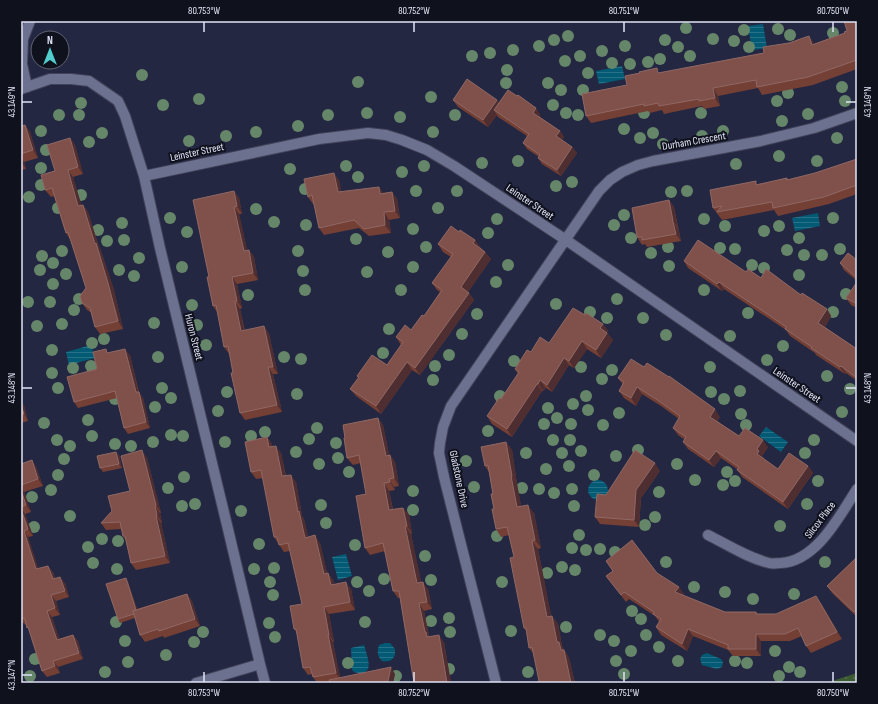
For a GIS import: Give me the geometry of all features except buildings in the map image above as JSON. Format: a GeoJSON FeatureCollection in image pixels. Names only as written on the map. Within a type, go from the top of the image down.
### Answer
{"type":"FeatureCollection","features":[{"type":"Feature","properties":{"kind":"street"},"geometry":{"type":"LineString","coordinates":[[24,88],[22,64],[23,39],[30,21]]}},
{"type":"Feature","properties":{"kind":"street","name":"Huron Street"},"geometry":{"type":"LineString","coordinates":[[24,88],[50,79],[71,78],[89,81],[118,101],[125,116],[144,176],[265,683]]}},
{"type":"Feature","properties":{"kind":"street","name":"Durham Crescent"},"geometry":{"type":"LineString","coordinates":[[566,240],[599,191],[610,180],[622,172],[638,165],[761,142],[814,128],[857,113]]}},
{"type":"Feature","properties":{"kind":"street","name":"Leinster Street"},"geometry":{"type":"LineString","coordinates":[[144,176],[320,139],[368,134],[386,135],[402,140],[427,150],[454,166],[566,240],[857,441]]}},
{"type":"Feature","properties":{"kind":"street","name":"Gladstone Drive"},"geometry":{"type":"LineString","coordinates":[[496,683],[439,453],[442,433],[451,406],[566,240]]}},
{"type":"Feature","properties":{"kind":"street","name":"Silcox Place"},"geometry":{"type":"LineString","coordinates":[[708,535],[751,557],[771,564],[788,563],[811,551],[824,538],[857,489]]}},
{"type":"Feature","properties":{"kind":"street"},"geometry":{"type":"LineString","coordinates":[[196,683],[260,664]]}},
{"type":"Feature","properties":{"kind":"green space"},"geometry":{"type":"Polygon","coordinates":[[[857,673],[857,683],[826,683],[857,673]]]}},
{"type":"Feature","properties":{"kind":"water"},"geometry":{"type":"Polygon","coordinates":[[[763,24],[767,48],[752,50],[748,26],[763,24]]]}},
{"type":"Feature","properties":{"kind":"water"},"geometry":{"type":"Polygon","coordinates":[[[622,66],[625,79],[599,84],[596,71],[622,66]]]}},
{"type":"Feature","properties":{"kind":"water"},"geometry":{"type":"Polygon","coordinates":[[[818,213],[820,226],[795,231],[792,218],[818,213]]]}},
{"type":"Feature","properties":{"kind":"water"},"geometry":{"type":"Polygon","coordinates":[[[91,345],[95,358],[69,365],[66,352],[91,345]]]}},
{"type":"Feature","properties":{"kind":"water"},"geometry":{"type":"Polygon","coordinates":[[[766,427],[788,442],[781,452],[759,436],[766,427]]]}},
{"type":"Feature","properties":{"kind":"water"},"geometry":{"type":"Polygon","coordinates":[[[598,480],[605,483],[608,490],[605,497],[598,500],[591,497],[588,490],[591,483],[598,480]]]}},
{"type":"Feature","properties":{"kind":"water"},"geometry":{"type":"Polygon","coordinates":[[[346,554],[352,576],[338,580],[332,557],[346,554]]]}},
{"type":"Feature","properties":{"kind":"water"},"geometry":{"type":"Polygon","coordinates":[[[390,643],[395,649],[395,655],[391,660],[382,661],[379,657],[378,650],[379,645],[390,643]]]}},
{"type":"Feature","properties":{"kind":"water"},"geometry":{"type":"Polygon","coordinates":[[[364,645],[369,666],[365,672],[356,673],[352,670],[351,648],[364,645]]]}},
{"type":"Feature","properties":{"kind":"water"},"geometry":{"type":"Polygon","coordinates":[[[707,653],[721,659],[723,662],[722,667],[717,669],[702,665],[700,659],[702,655],[707,653]]]}}]}
